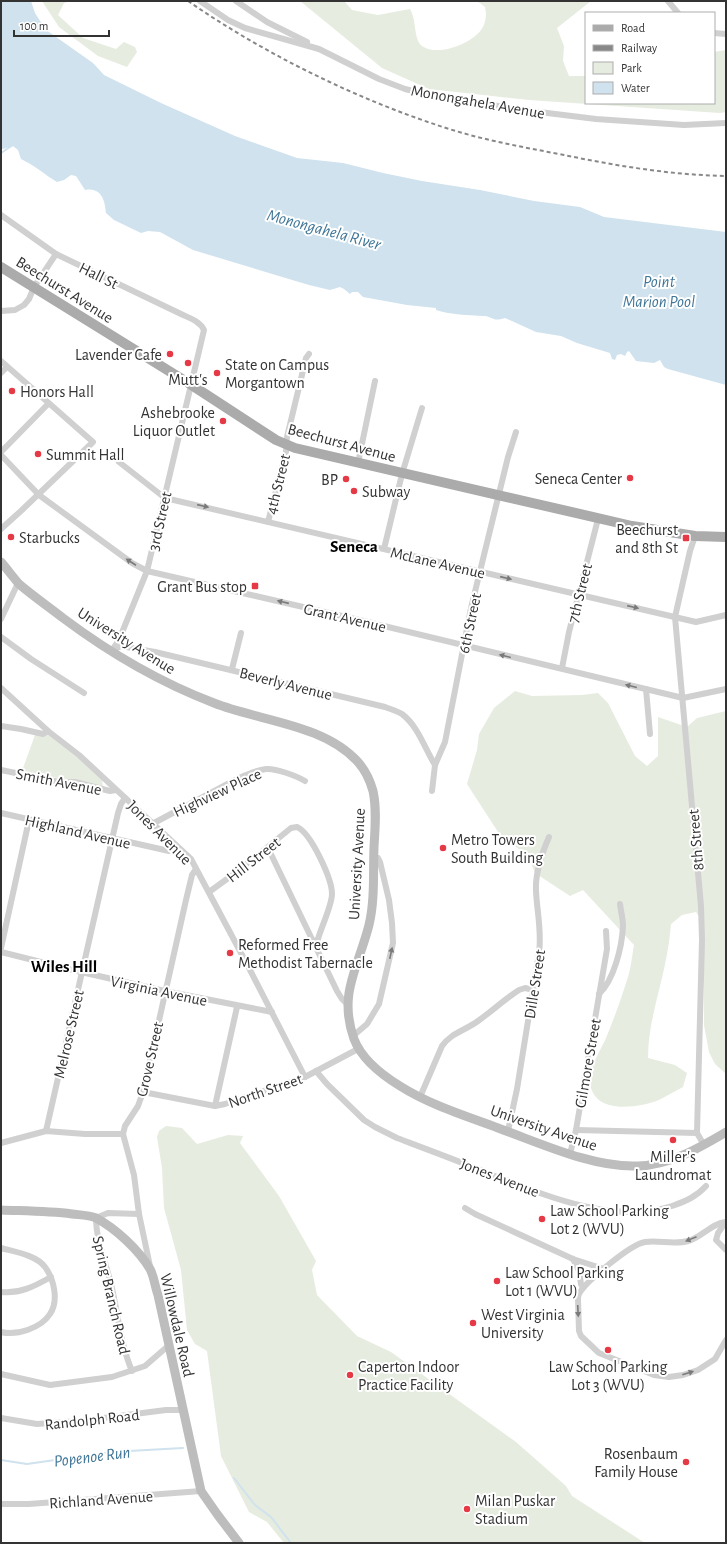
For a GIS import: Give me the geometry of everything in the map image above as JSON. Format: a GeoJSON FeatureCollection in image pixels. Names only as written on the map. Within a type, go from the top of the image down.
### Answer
{"type":"FeatureCollection","features":[{"type":"Feature","properties":{"kind":"main road","name":"Beechurst Avenue"},"geometry":{"type":"LineString","coordinates":[[1,267],[190,384],[276,440],[295,448],[598,519],[695,536],[726,537]]}},
{"type":"Feature","properties":{"kind":"street","name":"Monongahela Avenue"},"geometry":{"type":"LineString","coordinates":[[200,1],[228,20],[245,28],[319,49],[380,79],[405,89],[433,96],[596,119],[684,124],[726,123]]}},
{"type":"Feature","properties":{"kind":"street"},"geometry":{"type":"LineString","coordinates":[[236,1],[267,22],[319,49]]}},
{"type":"Feature","properties":{"kind":"street"},"geometry":{"type":"LineString","coordinates":[[668,1],[677,12]]}},
{"type":"Feature","properties":{"kind":"street"},"geometry":{"type":"LineString","coordinates":[[715,33],[726,34]]}},
{"type":"Feature","properties":{"kind":"street","name":"Hall St"},"geometry":{"type":"LineString","coordinates":[[1,215],[56,254],[181,314],[202,326]]}},
{"type":"Feature","properties":{"kind":"street"},"geometry":{"type":"LineString","coordinates":[[1,311],[15,310],[24,305],[56,254]]}},
{"type":"Feature","properties":{"kind":"street","name":"3rd Street"},"geometry":{"type":"LineString","coordinates":[[111,652],[119,640],[147,572],[190,384],[204,330],[202,326]]}},
{"type":"Feature","properties":{"kind":"street","name":"4th Street"},"geometry":{"type":"LineString","coordinates":[[268,522],[286,452],[287,437],[306,358],[309,354]]}},
{"type":"Feature","properties":{"kind":"street"},"geometry":{"type":"LineString","coordinates":[[1,361],[48,404],[93,442],[39,495],[1,529]]}},
{"type":"Feature","properties":{"kind":"street"},"geometry":{"type":"LineString","coordinates":[[1,373],[7,366]]}},
{"type":"Feature","properties":{"kind":"street"},"geometry":{"type":"LineString","coordinates":[[358,463],[375,381]]}},
{"type":"Feature","properties":{"kind":"street"},"geometry":{"type":"LineString","coordinates":[[1,452],[48,404]]}},
{"type":"Feature","properties":{"kind":"street"},"geometry":{"type":"LineString","coordinates":[[384,549],[402,474],[422,408]]}},
{"type":"Feature","properties":{"kind":"street","name":"6th Street"},"geometry":{"type":"LineString","coordinates":[[432,791],[435,765],[445,742],[471,608],[481,572],[508,456],[516,432]]}},
{"type":"Feature","properties":{"kind":"street","name":"Grant Avenue"},"geometry":{"type":"LineString","coordinates":[[1,455],[39,495],[132,563],[147,572],[355,619],[683,698],[726,689]]}},
{"type":"Feature","properties":{"kind":"street","name":"McLane Avenue"},"geometry":{"type":"LineString","coordinates":[[119,462],[165,498],[696,622],[726,615]]}},
{"type":"Feature","properties":{"kind":"street","name":"7th Street"},"geometry":{"type":"LineString","coordinates":[[562,668],[598,519]]}},
{"type":"Feature","properties":{"kind":"street","name":"8th Street"},"geometry":{"type":"LineString","coordinates":[[695,536],[690,550],[675,617],[701,906],[702,940],[697,1133]]}},
{"type":"Feature","properties":{"kind":"street","name":"University Avenue"},"geometry":{"type":"LineString","coordinates":[[1,562],[18,583],[80,631],[111,652],[165,683],[218,705],[292,726],[316,735],[346,750],[359,763],[368,776],[374,793],[374,857],[371,913],[350,985],[347,1004],[348,1020],[358,1048],[376,1069],[402,1087],[420,1097],[570,1154],[617,1165],[638,1166],[658,1164],[704,1145],[726,1132]]}},
{"type":"Feature","properties":{"kind":"street"},"geometry":{"type":"LineString","coordinates":[[1,619],[18,583]]}},
{"type":"Feature","properties":{"kind":"street"},"geometry":{"type":"LineString","coordinates":[[232,669],[241,633]]}},
{"type":"Feature","properties":{"kind":"street"},"geometry":{"type":"LineString","coordinates":[[1,637],[36,663],[84,693]]}},
{"type":"Feature","properties":{"kind":"street","name":"Beverly Avenue"},"geometry":{"type":"LineString","coordinates":[[111,652],[121,646],[232,669],[385,707],[401,713],[409,720],[419,734],[435,765]]}},
{"type":"Feature","properties":{"kind":"street","name":"Jones Avenue"},"geometry":{"type":"LineString","coordinates":[[1,688],[48,731],[79,755],[191,859],[305,1077]]}},
{"type":"Feature","properties":{"kind":"street"},"geometry":{"type":"LineString","coordinates":[[646,689],[650,719],[650,734]]}},
{"type":"Feature","properties":{"kind":"street"},"geometry":{"type":"LineString","coordinates":[[1,726],[43,734],[48,731]]}},
{"type":"Feature","properties":{"kind":"street","name":"Highview Place"},"geometry":{"type":"LineString","coordinates":[[152,824],[239,778],[268,768],[298,777],[305,781]]}},
{"type":"Feature","properties":{"kind":"street","name":"Smith Avenue"},"geometry":{"type":"LineString","coordinates":[[1,770],[59,782],[75,782],[110,791],[116,790]]}},
{"type":"Feature","properties":{"kind":"street","name":"Melrose Street"},"geometry":{"type":"LineString","coordinates":[[46,1131],[112,838],[119,809],[125,798]]}},
{"type":"Feature","properties":{"kind":"street","name":"Highland Avenue"},"geometry":{"type":"LineString","coordinates":[[1,813],[170,851],[178,848]]}},
{"type":"Feature","properties":{"kind":"street"},"geometry":{"type":"LineString","coordinates":[[1,948],[29,820]]}},
{"type":"Feature","properties":{"kind":"street","name":"Hill Street"},"geometry":{"type":"LineString","coordinates":[[208,892],[268,848],[291,828],[297,827],[302,829],[322,862],[332,895],[318,939],[314,942]]}},
{"type":"Feature","properties":{"kind":"street","name":"Dille Street"},"geometry":{"type":"LineString","coordinates":[[508,1131],[541,944],[536,882],[542,856],[549,837]]}},
{"type":"Feature","properties":{"kind":"street"},"geometry":{"type":"LineString","coordinates":[[268,848],[340,995],[347,1004]]}},
{"type":"Feature","properties":{"kind":"street"},"geometry":{"type":"LineString","coordinates":[[353,1036],[367,1024],[379,1004],[393,943],[392,923],[380,862],[378,858],[374,857]]}},
{"type":"Feature","properties":{"kind":"street","name":"Grove Street"},"geometry":{"type":"LineString","coordinates":[[123,1134],[125,1126],[138,1106],[143,1092],[186,900],[192,875],[196,869]]}},
{"type":"Feature","properties":{"kind":"street","name":"Gilmore Street"},"geometry":{"type":"LineString","coordinates":[[599,994],[605,989],[620,950],[623,927],[620,904]]}},
{"type":"Feature","properties":{"kind":"street","name":"Gilmore Street"},"geometry":{"type":"LineString","coordinates":[[570,1154],[576,1130],[607,949],[606,931]]}},
{"type":"Feature","properties":{"kind":"street","name":"Virginia Avenue"},"geometry":{"type":"LineString","coordinates":[[1,952],[81,972],[237,1007],[272,1012]]}},
{"type":"Feature","properties":{"kind":"street"},"geometry":{"type":"LineString","coordinates":[[420,1097],[446,1040],[479,1020],[519,990],[525,988],[534,990]]}},
{"type":"Feature","properties":{"kind":"street"},"geometry":{"type":"LineString","coordinates":[[215,1106],[237,1007]]}},
{"type":"Feature","properties":{"kind":"street","name":"North Street"},"geometry":{"type":"LineString","coordinates":[[143,1092],[215,1106],[225,1104],[305,1077],[358,1048]]}},
{"type":"Feature","properties":{"kind":"street","name":"Jones Avenue"},"geometry":{"type":"LineString","coordinates":[[316,1071],[327,1084],[364,1120],[375,1127],[397,1138],[551,1197],[600,1209],[635,1212],[658,1210],[692,1199],[706,1186]]}},
{"type":"Feature","properties":{"kind":"street"},"geometry":{"type":"LineString","coordinates":[[576,1130],[697,1133],[704,1145]]}},
{"type":"Feature","properties":{"kind":"street"},"geometry":{"type":"LineString","coordinates":[[1,1143],[46,1131],[85,1134],[123,1134],[134,1176],[139,1214],[150,1270]]}},
{"type":"Feature","properties":{"kind":"street"},"geometry":{"type":"LineString","coordinates":[[465,1208],[573,1259],[604,1269]]}},
{"type":"Feature","properties":{"kind":"street","name":"Willowdale Road"},"geometry":{"type":"LineString","coordinates":[[1,1210],[48,1211],[85,1215],[96,1218],[134,1247],[150,1270],[158,1295],[201,1491],[239,1543]]}},
{"type":"Feature","properties":{"kind":"street"},"geometry":{"type":"LineString","coordinates":[[96,1218],[108,1213],[139,1214]]}},
{"type":"Feature","properties":{"kind":"street","name":"Spring Branch Road"},"geometry":{"type":"LineString","coordinates":[[96,1218],[98,1234],[111,1285],[121,1337],[132,1371]]}},
{"type":"Feature","properties":{"kind":"street"},"geometry":{"type":"LineString","coordinates":[[726,1222],[720,1222],[689,1241],[672,1243],[645,1242],[635,1245],[617,1257],[583,1288],[578,1295],[579,1331],[581,1336],[599,1353],[654,1375],[669,1378],[683,1376],[698,1370],[715,1359],[726,1340]]}},
{"type":"Feature","properties":{"kind":"street"},"geometry":{"type":"LineString","coordinates":[[726,1222],[718,1233],[716,1240],[726,1250]]}},
{"type":"Feature","properties":{"kind":"street"},"geometry":{"type":"LineString","coordinates":[[1,1248],[35,1259],[45,1267],[51,1277],[54,1290],[54,1304],[51,1314],[44,1321],[18,1333],[1,1332]]}},
{"type":"Feature","properties":{"kind":"street"},"geometry":{"type":"LineString","coordinates":[[573,1259],[579,1271],[583,1288]]}},
{"type":"Feature","properties":{"kind":"street"},"geometry":{"type":"LineString","coordinates":[[1,1292],[11,1293],[25,1290],[51,1277]]}},
{"type":"Feature","properties":{"kind":"street"},"geometry":{"type":"LineString","coordinates":[[1,1374],[50,1385],[112,1377],[145,1366],[168,1346]]}},
{"type":"Feature","properties":{"kind":"street","name":"Randolph Road"},"geometry":{"type":"LineString","coordinates":[[1,1418],[38,1424],[80,1421],[166,1410],[183,1410]]}},
{"type":"Feature","properties":{"kind":"street","name":"Richland Avenue"},"geometry":{"type":"LineString","coordinates":[[1,1504],[29,1504],[201,1491]]}},
{"type":"Feature","properties":{"kind":"green space"},"geometry":{"type":"Polygon","coordinates":[[[42,1],[70,1],[64,3],[58,15],[83,38],[116,49],[124,42],[135,47],[137,52],[127,67],[98,56],[59,27],[42,1]]]}},
{"type":"Feature","properties":{"kind":"green space"},"geometry":{"type":"Polygon","coordinates":[[[300,1],[344,1],[352,10],[378,15],[410,9],[414,18],[419,43],[428,49],[436,50],[462,44],[470,40],[483,28],[486,10],[485,7],[477,1],[591,1],[557,28],[564,46],[563,61],[569,76],[585,76],[585,104],[529,100],[429,89],[382,68],[300,1]]]}},
{"type":"Feature","properties":{"kind":"green space"},"geometry":{"type":"Polygon","coordinates":[[[726,50],[726,112],[720,113],[588,104],[715,104],[715,52],[726,50]]]}},
{"type":"Feature","properties":{"kind":"green space"},"geometry":{"type":"Polygon","coordinates":[[[515,691],[532,696],[582,695],[598,693],[608,703],[635,756],[647,766],[658,756],[658,717],[687,727],[697,718],[726,711],[726,1074],[715,1064],[709,1052],[704,1025],[704,924],[696,912],[682,915],[671,924],[668,950],[650,1031],[648,1058],[675,1065],[687,1073],[683,1087],[659,1100],[629,1107],[608,1105],[593,1093],[590,1083],[591,1072],[609,1031],[630,971],[634,945],[583,890],[570,896],[535,873],[528,856],[500,835],[467,784],[477,750],[479,734],[494,708],[515,691]]]}},
{"type":"Feature","properties":{"kind":"green space"},"geometry":{"type":"Polygon","coordinates":[[[48,734],[72,752],[102,780],[103,787],[22,771],[35,735],[48,734]]]}},
{"type":"Feature","properties":{"kind":"green space"},"geometry":{"type":"Polygon","coordinates":[[[166,1126],[182,1128],[197,1144],[228,1135],[243,1136],[240,1143],[279,1196],[316,1261],[312,1270],[317,1295],[357,1336],[391,1352],[516,1442],[566,1486],[572,1496],[645,1543],[284,1543],[267,1522],[249,1512],[221,1456],[207,1351],[195,1344],[187,1330],[181,1270],[164,1208],[162,1168],[157,1137],[159,1131],[166,1126]]]}},
{"type":"Feature","properties":{"kind":"water","name":"Point Marion Pool"},"geometry":{"type":"Polygon","coordinates":[[[1,1],[31,1],[35,13],[49,32],[93,63],[104,75],[161,103],[235,136],[297,158],[343,163],[422,181],[480,190],[534,201],[580,207],[604,217],[726,232],[726,385],[668,369],[664,367],[660,360],[654,363],[636,361],[629,351],[625,356],[621,354],[617,355],[615,360],[612,359],[610,353],[577,343],[561,336],[536,332],[505,318],[495,319],[484,316],[448,313],[436,310],[436,308],[407,305],[363,297],[358,292],[352,292],[350,294],[340,287],[330,290],[309,285],[193,250],[160,232],[148,231],[141,233],[114,220],[106,213],[105,204],[101,196],[95,190],[85,190],[76,176],[71,175],[64,180],[57,182],[21,159],[18,150],[13,146],[3,149],[1,148],[1,1]]]}},
{"type":"Feature","properties":{"kind":"waterway"},"geometry":{"type":"LineString","coordinates":[[1,153],[13,145]]}},
{"type":"Feature","properties":{"kind":"waterway","name":"Popenoe Run"},"geometry":{"type":"LineString","coordinates":[[1,1460],[27,1464],[111,1452],[183,1448]]}},
{"type":"Feature","properties":{"kind":"waterway","name":"Popenoe Run"},"geometry":{"type":"LineString","coordinates":[[234,1478],[255,1505],[271,1517],[291,1543]]}},
{"type":"Feature","properties":{"kind":"railway"},"geometry":{"type":"LineString","coordinates":[[188,1],[247,39],[311,73],[377,103],[443,127],[503,143],[604,163],[665,172],[726,176]]}},
{"type":"Feature","properties":{"kind":"place","name":"Lavender Cafe"},"geometry":{"type":"Point","coordinates":[170,354]}},
{"type":"Feature","properties":{"kind":"place","name":"Mutt's"},"geometry":{"type":"Point","coordinates":[188,363]}},
{"type":"Feature","properties":{"kind":"place","name":"State on Campus Morgantown"},"geometry":{"type":"Point","coordinates":[217,373]}},
{"type":"Feature","properties":{"kind":"place","name":"Honors Hall"},"geometry":{"type":"Point","coordinates":[12,391]}},
{"type":"Feature","properties":{"kind":"place","name":"Ashebrooke Liquor Outlet"},"geometry":{"type":"Point","coordinates":[223,421]}},
{"type":"Feature","properties":{"kind":"place","name":"Summit Hall"},"geometry":{"type":"Point","coordinates":[38,454]}},
{"type":"Feature","properties":{"kind":"place","name":"Seneca Center"},"geometry":{"type":"Point","coordinates":[630,478]}},
{"type":"Feature","properties":{"kind":"place","name":"BP"},"geometry":{"type":"Point","coordinates":[346,479]}},
{"type":"Feature","properties":{"kind":"place","name":"Subway"},"geometry":{"type":"Point","coordinates":[354,491]}},
{"type":"Feature","properties":{"kind":"place","name":"Starbucks"},"geometry":{"type":"Point","coordinates":[11,537]}},
{"type":"Feature","properties":{"kind":"place","name":"Beechurst and 8th St"},"geometry":{"type":"Point","coordinates":[686,538]}},
{"type":"Feature","properties":{"kind":"place","name":"Grant Bus stop"},"geometry":{"type":"Point","coordinates":[255,586]}},
{"type":"Feature","properties":{"kind":"place","name":"Metro Towers South Building"},"geometry":{"type":"Point","coordinates":[443,848]}},
{"type":"Feature","properties":{"kind":"place","name":"Reformed Free Methodist Tabernacle"},"geometry":{"type":"Point","coordinates":[230,953]}},
{"type":"Feature","properties":{"kind":"place","name":"Miller's Laundromat"},"geometry":{"type":"Point","coordinates":[673,1140]}},
{"type":"Feature","properties":{"kind":"place","name":"Law School Parking Lot 2 (WVU)"},"geometry":{"type":"Point","coordinates":[542,1219]}},
{"type":"Feature","properties":{"kind":"place","name":"Law School Parking Lot 1 (WVU)"},"geometry":{"type":"Point","coordinates":[497,1281]}},
{"type":"Feature","properties":{"kind":"place","name":"West Virginia University"},"geometry":{"type":"Point","coordinates":[473,1323]}},
{"type":"Feature","properties":{"kind":"place","name":"Law School Parking Lot 3 (WVU)"},"geometry":{"type":"Point","coordinates":[608,1350]}},
{"type":"Feature","properties":{"kind":"place","name":"Caperton Indoor Practice Facility"},"geometry":{"type":"Point","coordinates":[350,1375]}},
{"type":"Feature","properties":{"kind":"place","name":"Rosenbaum Family House"},"geometry":{"type":"Point","coordinates":[686,1462]}},
{"type":"Feature","properties":{"kind":"place","name":"Milan Puskar Stadium"},"geometry":{"type":"Point","coordinates":[467,1509]}},
{"type":"Feature","properties":{"kind":"district","name":"Seneca"},"geometry":{"type":"Point","coordinates":[354,546]}},
{"type":"Feature","properties":{"kind":"district","name":"Wiles Hill"},"geometry":{"type":"Point","coordinates":[64,966]}},
{"type":"Feature","properties":{"kind":"water label","name":"Monongahela River"},"geometry":{"type":"Point","coordinates":[324,229]}}]}
